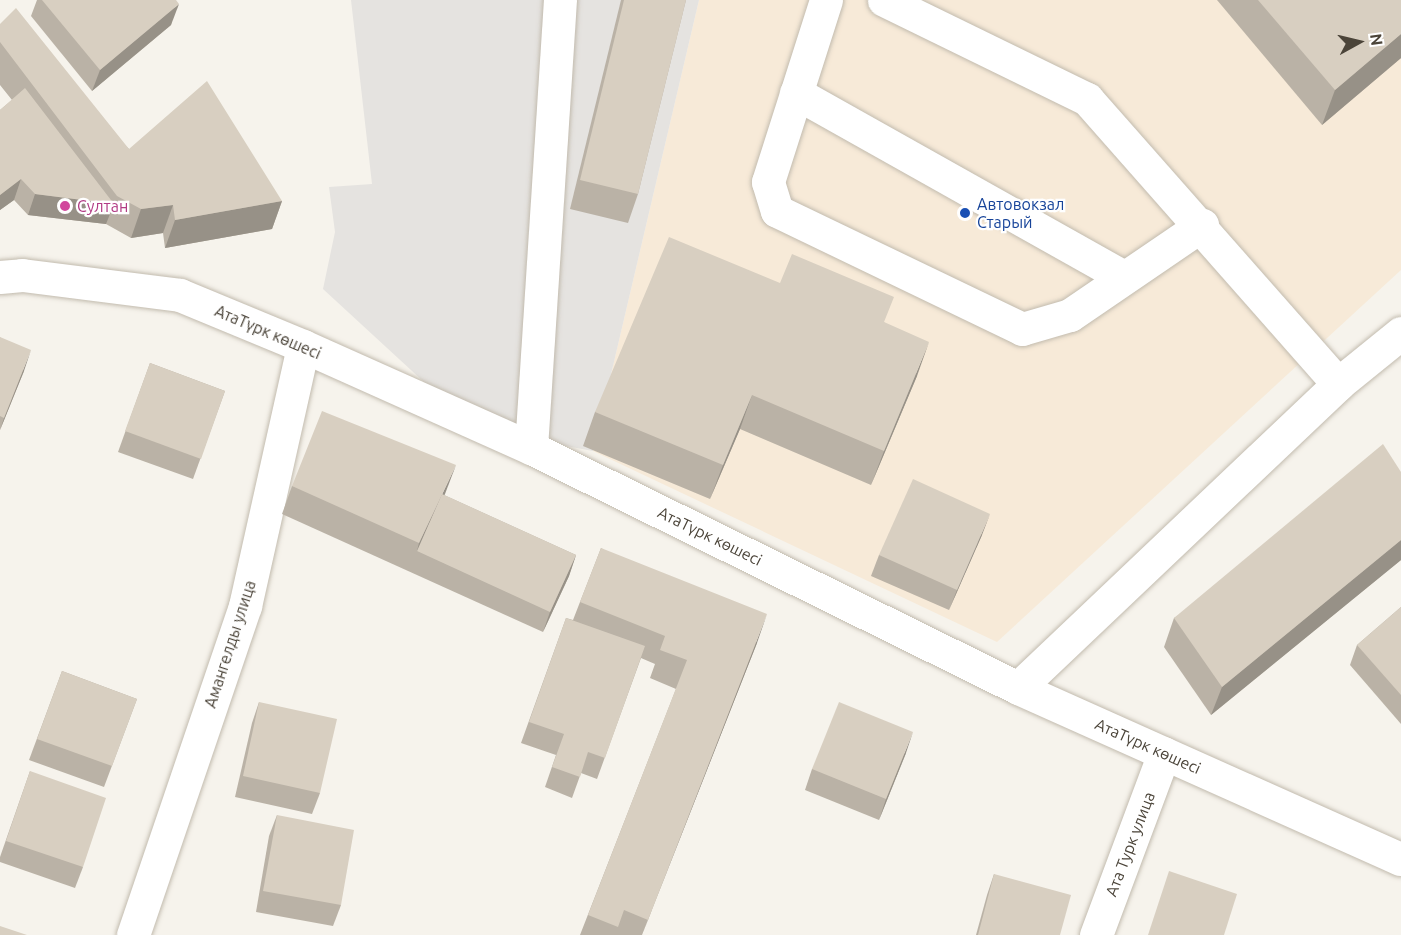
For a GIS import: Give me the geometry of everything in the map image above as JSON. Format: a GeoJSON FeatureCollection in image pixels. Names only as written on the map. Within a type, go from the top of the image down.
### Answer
{"type":"FeatureCollection","features":[{"type":"Feature","properties":{"kind":"street"},"geometry":{"type":"LineString","coordinates":[[531,448],[560,0]]}},
{"type":"Feature","properties":{"kind":"street"},"geometry":{"type":"LineString","coordinates":[[826,0],[768,182],[777,211],[1022,329],[1070,315],[1202,225]]}},
{"type":"Feature","properties":{"kind":"street"},"geometry":{"type":"LineString","coordinates":[[884,0],[1086,99],[1202,225],[1338,384]]}},
{"type":"Feature","properties":{"kind":"street"},"geometry":{"type":"LineString","coordinates":[[796,93],[1124,277]]}},
{"type":"Feature","properties":{"kind":"street","name":"АтаТүрк көшесі"},"geometry":{"type":"LineString","coordinates":[[0,277],[22,275],[180,295],[303,346],[531,448],[1018,688],[1401,859]]}},
{"type":"Feature","properties":{"kind":"street"},"geometry":{"type":"LineString","coordinates":[[1018,688],[1338,384],[1401,333]]}},
{"type":"Feature","properties":{"kind":"street","name":"Амангелды улица"},"geometry":{"type":"LineString","coordinates":[[133,935],[245,606],[303,346]]}},
{"type":"Feature","properties":{"kind":"street","name":"Ата Турк улица"},"geometry":{"type":"LineString","coordinates":[[1096,935],[1164,753]]}},
{"type":"Feature","properties":{"kind":"shaded area"},"geometry":{"type":"Polygon","coordinates":[[[351,0],[699,0],[593,451],[475,429],[323,289],[335,232],[329,187],[372,184],[351,0]]]}},
{"type":"Feature","properties":{"kind":"shaded area","name":"Автовокзал Старый"},"geometry":{"type":"Polygon","coordinates":[[[699,0],[1401,0],[1401,270],[997,642],[593,451],[699,0]]]}},
{"type":"Feature","properties":{"kind":"building"},"geometry":{"type":"Polygon","coordinates":[[[42,0],[176,0],[179,4],[100,70],[42,0]]]}},
{"type":"Feature","properties":{"kind":"building"},"geometry":{"type":"Polygon","coordinates":[[[624,0],[686,0],[638,194],[580,180],[624,0]]]}},
{"type":"Feature","properties":{"kind":"building"},"geometry":{"type":"Polygon","coordinates":[[[1258,0],[1401,0],[1401,34],[1335,90],[1258,0]]]}},
{"type":"Feature","properties":{"kind":"building"},"geometry":{"type":"Polygon","coordinates":[[[16,8],[129,149],[207,81],[282,201],[175,220],[173,205],[141,209],[117,196],[0,42],[0,24],[16,8]]]}},
{"type":"Feature","properties":{"kind":"building"},"geometry":{"type":"Polygon","coordinates":[[[25,88],[114,204],[35,194],[21,179],[0,195],[0,110],[25,88]]]}},
{"type":"Feature","properties":{"kind":"building"},"geometry":{"type":"Polygon","coordinates":[[[669,237],[780,283],[792,254],[894,297],[884,322],[929,342],[884,451],[752,395],[723,465],[595,412],[669,237]]]}},
{"type":"Feature","properties":{"kind":"building"},"geometry":{"type":"Polygon","coordinates":[[[0,337],[31,350],[4,418],[0,416],[0,337]]]}},
{"type":"Feature","properties":{"kind":"building"},"geometry":{"type":"Polygon","coordinates":[[[150,363],[225,391],[201,459],[125,431],[150,363]]]}},
{"type":"Feature","properties":{"kind":"building"},"geometry":{"type":"Polygon","coordinates":[[[322,411],[456,465],[419,543],[292,486],[322,411]]]}},
{"type":"Feature","properties":{"kind":"building"},"geometry":{"type":"Polygon","coordinates":[[[1383,444],[1401,472],[1401,540],[1222,687],[1174,618],[1383,444]]]}},
{"type":"Feature","properties":{"kind":"building"},"geometry":{"type":"Polygon","coordinates":[[[913,479],[990,514],[957,590],[879,555],[913,479]]]}},
{"type":"Feature","properties":{"kind":"building"},"geometry":{"type":"Polygon","coordinates":[[[442,494],[576,555],[550,612],[417,551],[442,494]]]}},
{"type":"Feature","properties":{"kind":"building"},"geometry":{"type":"Polygon","coordinates":[[[601,548],[767,614],[648,920],[624,910],[618,927],[588,915],[687,660],[660,650],[665,636],[580,602],[601,548]]]}},
{"type":"Feature","properties":{"kind":"building"},"geometry":{"type":"Polygon","coordinates":[[[1401,607],[1401,695],[1357,645],[1401,607]]]}},
{"type":"Feature","properties":{"kind":"building"},"geometry":{"type":"Polygon","coordinates":[[[566,618],[645,646],[605,758],[588,752],[580,777],[552,767],[564,734],[529,722],[566,618]]]}},
{"type":"Feature","properties":{"kind":"building"},"geometry":{"type":"Polygon","coordinates":[[[62,671],[137,699],[112,766],[37,739],[62,671]]]}},
{"type":"Feature","properties":{"kind":"building"},"geometry":{"type":"Polygon","coordinates":[[[259,702],[337,719],[320,793],[243,776],[259,702]]]}},
{"type":"Feature","properties":{"kind":"building"},"geometry":{"type":"Polygon","coordinates":[[[839,702],[913,732],[886,799],[812,769],[839,702]]]}},
{"type":"Feature","properties":{"kind":"building"},"geometry":{"type":"Polygon","coordinates":[[[30,771],[106,798],[83,867],[6,841],[30,771]]]}},
{"type":"Feature","properties":{"kind":"building"},"geometry":{"type":"Polygon","coordinates":[[[277,815],[354,830],[341,905],[263,891],[277,815]]]}},
{"type":"Feature","properties":{"kind":"building"},"geometry":{"type":"Polygon","coordinates":[[[1169,871],[1237,894],[1224,935],[1148,935],[1169,871]]]}},
{"type":"Feature","properties":{"kind":"building"},"geometry":{"type":"Polygon","coordinates":[[[994,874],[1071,895],[1060,935],[978,935],[994,874]]]}},
{"type":"Feature","properties":{"kind":"building"},"geometry":{"type":"Polygon","coordinates":[[[0,926],[27,935],[0,935],[0,926]]]}},
{"type":"Feature","properties":{"kind":"place","name":"Султан"},"geometry":{"type":"Point","coordinates":[65,206]}},
{"type":"Feature","properties":{"kind":"place","name":"Автовокзал Старый"},"geometry":{"type":"Point","coordinates":[965,213]}}]}
